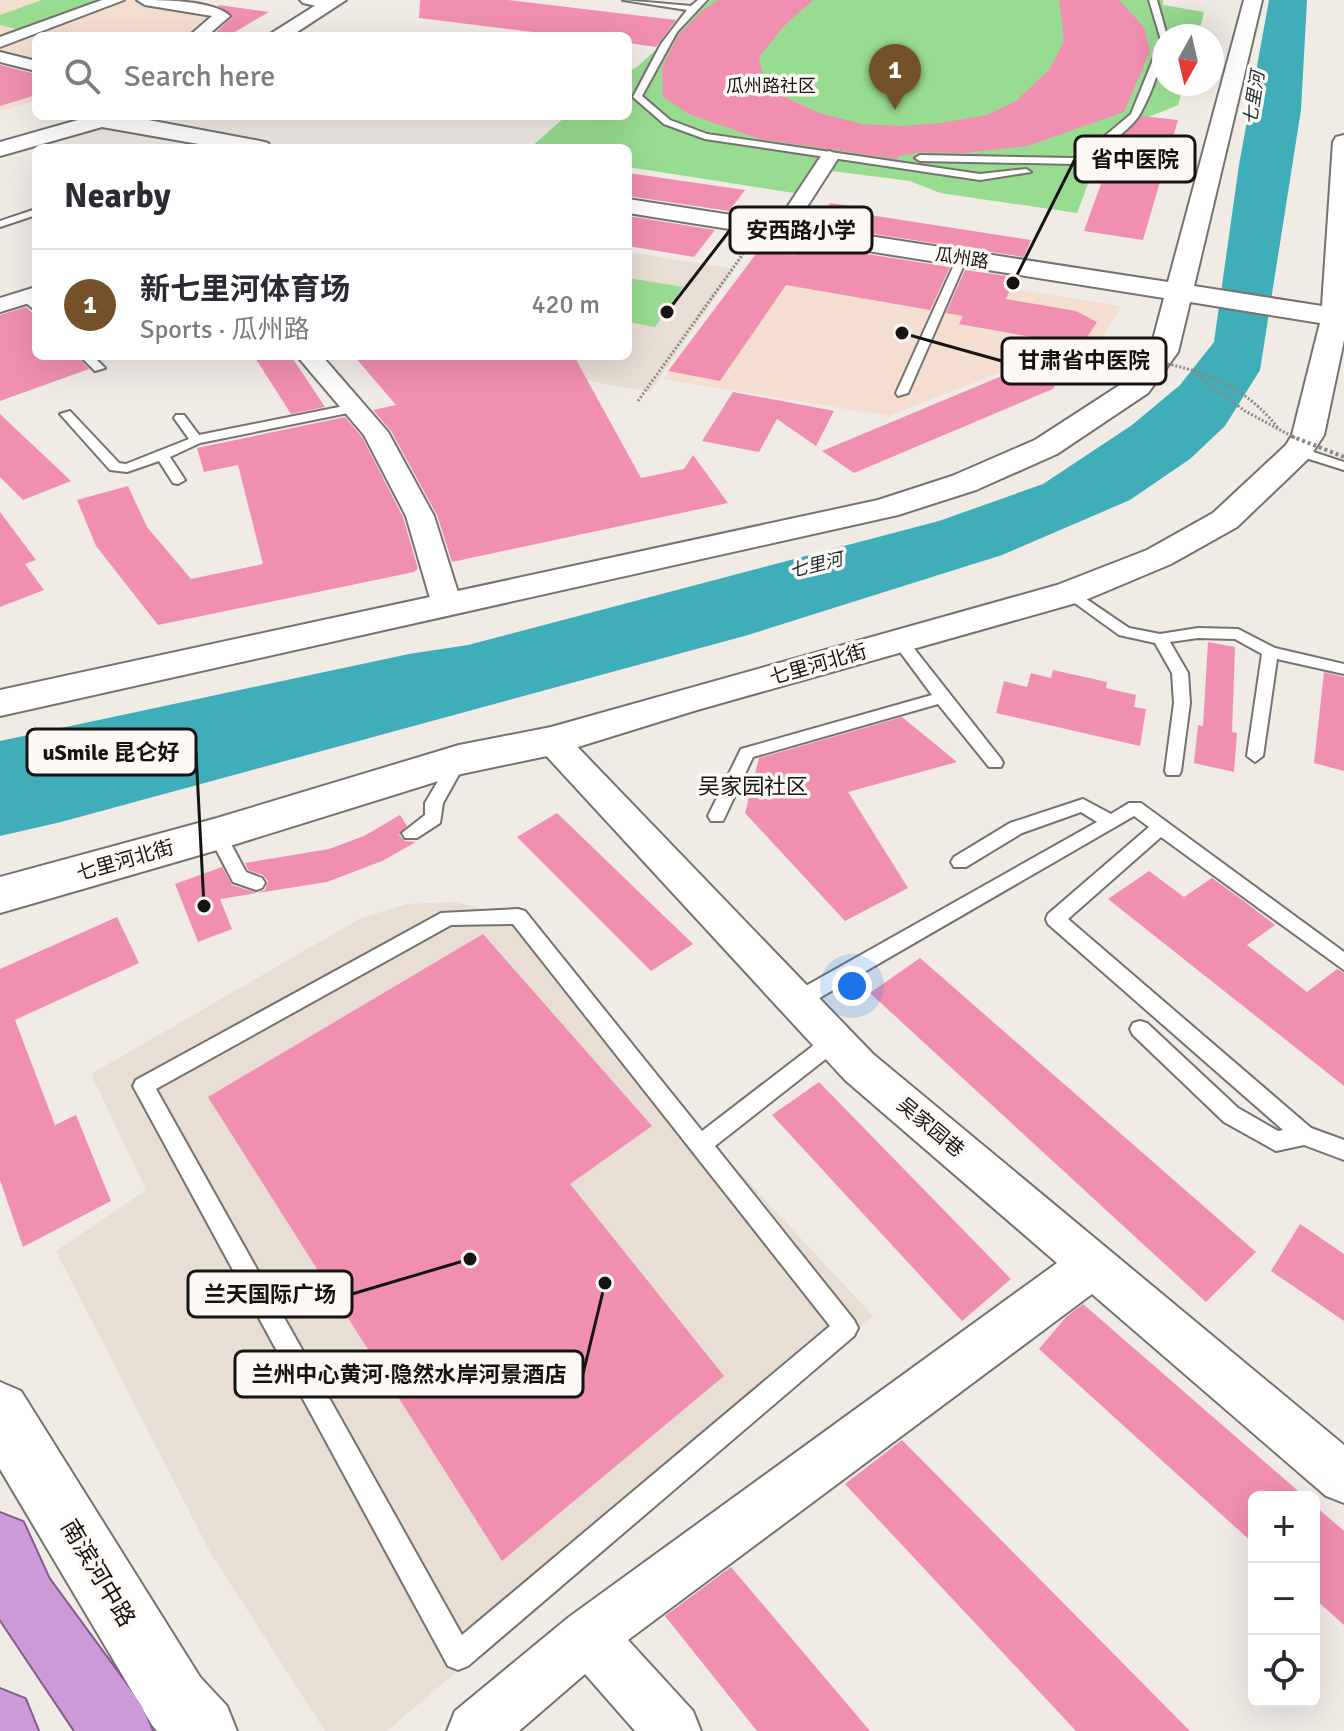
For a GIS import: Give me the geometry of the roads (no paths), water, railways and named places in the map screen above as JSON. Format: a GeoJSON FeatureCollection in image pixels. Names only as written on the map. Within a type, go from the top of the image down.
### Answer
{"type":"FeatureCollection","features":[{"type":"Feature","properties":{"kind":"highway"},"geometry":{"type":"LineString","coordinates":[[0,1545],[26,1602],[117,1731]]}},
{"type":"Feature","properties":{"kind":"highway"},"geometry":{"type":"LineString","coordinates":[[0,1724],[3,1731]]}},
{"type":"Feature","properties":{"kind":"street"},"geometry":{"type":"LineString","coordinates":[[0,42],[116,0]]}},
{"type":"Feature","properties":{"kind":"street"},"geometry":{"type":"LineString","coordinates":[[145,0],[217,12],[222,16],[202,32]]}},
{"type":"Feature","properties":{"kind":"street"},"geometry":{"type":"LineString","coordinates":[[308,0],[340,5]]}},
{"type":"Feature","properties":{"kind":"street"},"geometry":{"type":"LineString","coordinates":[[0,703],[886,508],[964,483],[1046,447],[1137,387],[1164,352],[1198,296],[1253,0]]}},
{"type":"Feature","properties":{"kind":"street"},"geometry":{"type":"LineString","coordinates":[[285,32],[340,5]]}},
{"type":"Feature","properties":{"kind":"street"},"geometry":{"type":"LineString","coordinates":[[314,32],[340,5]]}},
{"type":"Feature","properties":{"kind":"street"},"geometry":{"type":"LineString","coordinates":[[0,57],[32,65]]}},
{"type":"Feature","properties":{"kind":"street"},"geometry":{"type":"LineString","coordinates":[[0,149],[99,120]]}},
{"type":"Feature","properties":{"kind":"street"},"geometry":{"type":"LineString","coordinates":[[124,120],[241,144]]}},
{"type":"Feature","properties":{"kind":"street","name":"七里河北街"},"geometry":{"type":"LineString","coordinates":[[0,895],[224,848],[459,760],[552,741],[1070,593],[1159,557],[1225,520],[1288,440],[1308,435],[1340,318],[1344,142]]}},
{"type":"Feature","properties":{"kind":"street"},"geometry":{"type":"LineString","coordinates":[[772,228],[830,157]]}},
{"type":"Feature","properties":{"kind":"street","name":"瓜州路"},"geometry":{"type":"LineString","coordinates":[[632,207],[1340,318]]}},
{"type":"Feature","properties":{"kind":"street"},"geometry":{"type":"LineString","coordinates":[[0,305],[32,300]]}},
{"type":"Feature","properties":{"kind":"street"},"geometry":{"type":"LineString","coordinates":[[312,360],[375,432],[420,516],[447,605]]}},
{"type":"Feature","properties":{"kind":"street","name":"吴家园巷"},"geometry":{"type":"LineString","coordinates":[[552,741],[859,1067],[1344,1478]]}},
{"type":"Feature","properties":{"kind":"street"},"geometry":{"type":"LineString","coordinates":[[475,1731],[588,1636],[1093,1265]]}},
{"type":"Feature","properties":{"kind":"street","name":"南滨河中路"},"geometry":{"type":"LineString","coordinates":[[0,1412],[176,1701],[202,1731]]}},
{"type":"Feature","properties":{"kind":"street"},"geometry":{"type":"LineString","coordinates":[[588,1636],[673,1731]]}},
{"type":"Feature","properties":{"kind":"lane"},"geometry":{"type":"LineString","coordinates":[[627,0],[691,8]]}},
{"type":"Feature","properties":{"kind":"lane"},"geometry":{"type":"LineString","coordinates":[[703,0],[691,8],[656,58],[637,97],[667,122],[705,136],[830,157],[980,177],[1026,172]]}},
{"type":"Feature","properties":{"kind":"lane"},"geometry":{"type":"LineString","coordinates":[[1153,0],[1159,24]]}},
{"type":"Feature","properties":{"kind":"lane"},"geometry":{"type":"LineString","coordinates":[[873,162],[921,158],[1075,161],[1089,154],[1135,115],[1152,72]]}},
{"type":"Feature","properties":{"kind":"lane"},"geometry":{"type":"LineString","coordinates":[[0,224],[32,213]]}},
{"type":"Feature","properties":{"kind":"lane"},"geometry":{"type":"LineString","coordinates":[[902,393],[962,258]]}},
{"type":"Feature","properties":{"kind":"lane"},"geometry":{"type":"LineString","coordinates":[[90,360],[99,368]]}},
{"type":"Feature","properties":{"kind":"lane"},"geometry":{"type":"LineString","coordinates":[[66,414],[115,467],[127,468],[163,456],[196,440],[354,408]]}},
{"type":"Feature","properties":{"kind":"lane"},"geometry":{"type":"LineString","coordinates":[[180,418],[196,440]]}},
{"type":"Feature","properties":{"kind":"lane"},"geometry":{"type":"LineString","coordinates":[[1288,440],[1344,466]]}},
{"type":"Feature","properties":{"kind":"lane"},"geometry":{"type":"LineString","coordinates":[[163,456],[178,480]]}},
{"type":"Feature","properties":{"kind":"lane"},"geometry":{"type":"LineString","coordinates":[[1070,593],[1124,632],[1160,639],[1198,633],[1238,634],[1270,652],[1344,669]]}},
{"type":"Feature","properties":{"kind":"lane"},"geometry":{"type":"LineString","coordinates":[[1160,639],[1180,673],[1182,703],[1173,771]]}},
{"type":"Feature","properties":{"kind":"lane"},"geometry":{"type":"LineString","coordinates":[[900,641],[995,763]]}},
{"type":"Feature","properties":{"kind":"lane"},"geometry":{"type":"LineString","coordinates":[[1255,756],[1270,652]]}},
{"type":"Feature","properties":{"kind":"lane"},"geometry":{"type":"LineString","coordinates":[[717,816],[747,753],[942,698]]}},
{"type":"Feature","properties":{"kind":"lane"},"geometry":{"type":"LineString","coordinates":[[408,828],[434,803],[459,760]]}},
{"type":"Feature","properties":{"kind":"lane"},"geometry":{"type":"LineString","coordinates":[[960,862],[1016,828],[1083,805],[1111,822]]}},
{"type":"Feature","properties":{"kind":"lane"},"geometry":{"type":"LineString","coordinates":[[795,1002],[1135,808],[1344,962]]}},
{"type":"Feature","properties":{"kind":"lane"},"geometry":{"type":"LineString","coordinates":[[1161,827],[1055,919],[1304,1135],[1344,1150]]}},
{"type":"Feature","properties":{"kind":"lane"},"geometry":{"type":"LineString","coordinates":[[224,848],[255,878]]}},
{"type":"Feature","properties":{"kind":"lane"},"geometry":{"type":"LineString","coordinates":[[518,916],[700,1145],[846,1328],[458,1656],[143,1086],[448,918],[518,916]]}},
{"type":"Feature","properties":{"kind":"lane"},"geometry":{"type":"LineString","coordinates":[[1140,1029],[1231,1115],[1276,1141],[1304,1135]]}},
{"type":"Feature","properties":{"kind":"lane"},"geometry":{"type":"LineString","coordinates":[[700,1145],[834,1041]]}},
{"type":"Feature","properties":{"kind":"water","name":"七里河"},"geometry":{"type":"Polygon","coordinates":[[[1269,0],[1307,0],[1301,110],[1260,370],[1225,426],[1190,459],[1130,500],[1002,555],[748,635],[0,836],[0,741],[409,654],[468,645],[939,521],[1043,484],[1132,425],[1180,385],[1214,342],[1239,165],[1269,0]]]}},
{"type":"Feature","properties":{"kind":"place","name":"新七里河体育场"},"geometry":{"type":"Point","coordinates":[895,110]}},
{"type":"Feature","properties":{"kind":"place","name":"省中医院"},"geometry":{"type":"Point","coordinates":[1013,283]}},
{"type":"Feature","properties":{"kind":"place","name":"安西路小学"},"geometry":{"type":"Point","coordinates":[667,312]}},
{"type":"Feature","properties":{"kind":"place","name":"甘肃省中医院"},"geometry":{"type":"Point","coordinates":[902,333]}},
{"type":"Feature","properties":{"kind":"place","name":"uSmile 昆仑好"},"geometry":{"type":"Point","coordinates":[204,906]}},
{"type":"Feature","properties":{"kind":"place","name":"兰天国际广场"},"geometry":{"type":"Point","coordinates":[470,1259]}},
{"type":"Feature","properties":{"kind":"place","name":"兰州中心黄河·隐然水岸河景酒店"},"geometry":{"type":"Point","coordinates":[605,1283]}},
{"type":"Feature","properties":{"kind":"district","name":"瓜州路社区"},"geometry":{"type":"Point","coordinates":[771,86]}},
{"type":"Feature","properties":{"kind":"district","name":"吴家园社区"},"geometry":{"type":"Point","coordinates":[753,786]}}]}
